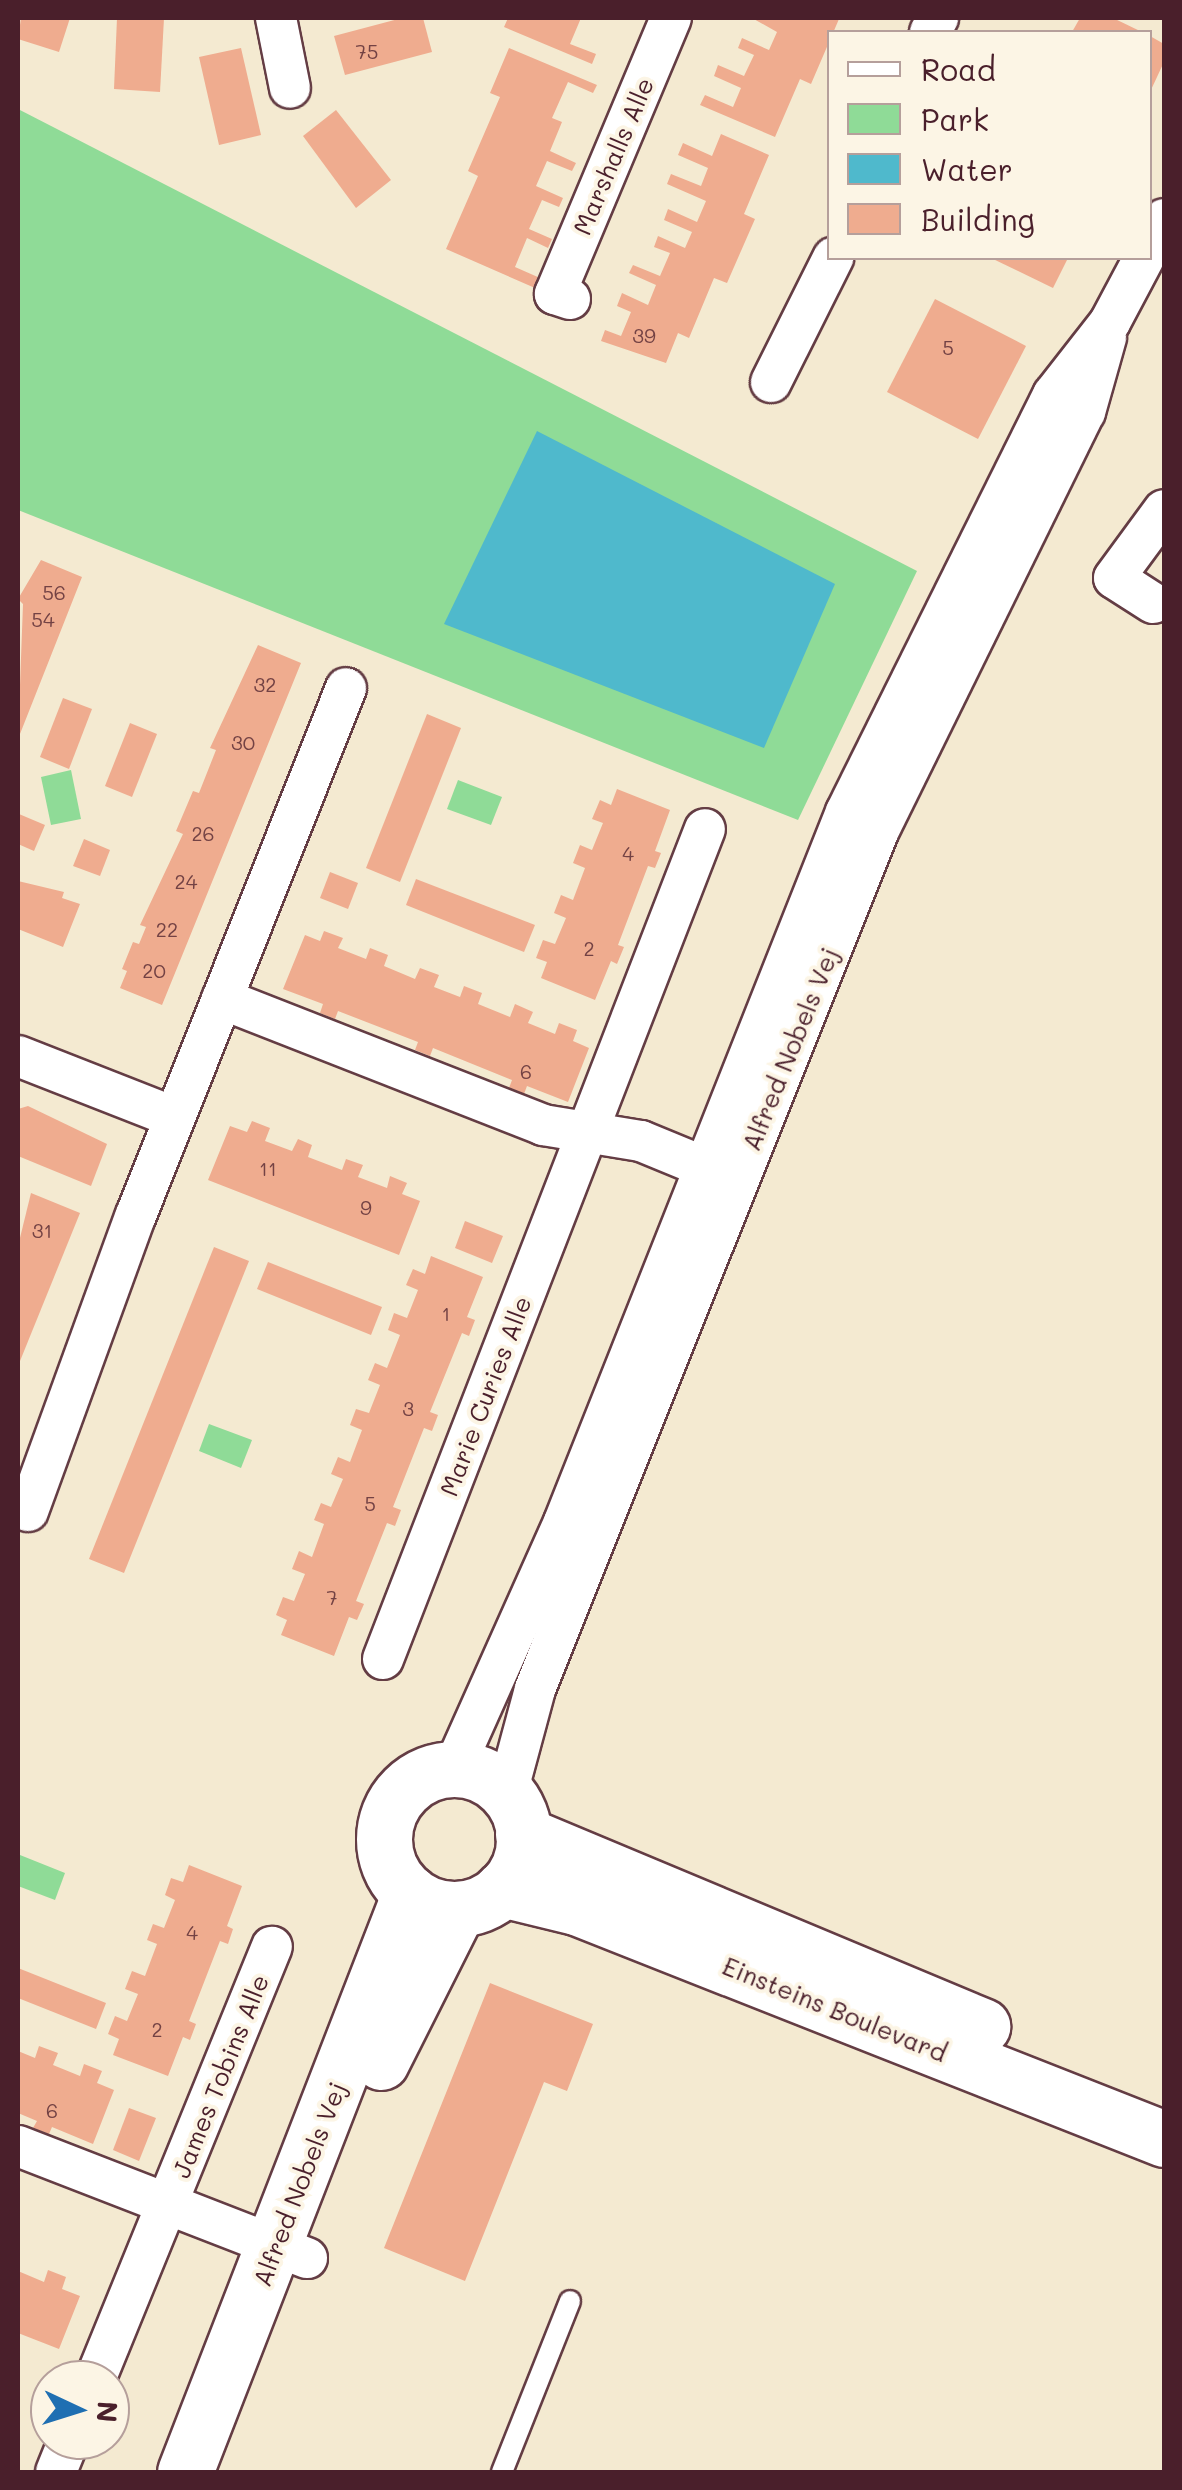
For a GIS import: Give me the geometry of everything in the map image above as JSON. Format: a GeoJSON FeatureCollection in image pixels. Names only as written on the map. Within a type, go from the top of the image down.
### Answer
{"type":"FeatureCollection","features":[{"type":"Feature","properties":{"kind":"street"},"geometry":{"type":"LineString","coordinates":[[276,18],[290,88]]}},
{"type":"Feature","properties":{"kind":"street","name":"Marshalls Alle"},"geometry":{"type":"LineString","coordinates":[[563,297],[634,133],[671,18]]}},
{"type":"Feature","properties":{"kind":"street"},"geometry":{"type":"LineString","coordinates":[[772,382],[832,260]]}},
{"type":"Feature","properties":{"kind":"street","name":"Alfred Nobels Vej"},"geometry":{"type":"LineString","coordinates":[[515,1813],[535,1689],[846,812],[1053,395],[1110,322],[1146,260]]}},
{"type":"Feature","properties":{"kind":"street"},"geometry":{"type":"LineString","coordinates":[[1154,603],[1114,578],[1164,510]]}},
{"type":"Feature","properties":{"kind":"street"},"geometry":{"type":"LineString","coordinates":[[28,1511],[174,1118],[346,688]]}},
{"type":"Feature","properties":{"kind":"street","name":"Marie Curies Alle"},"geometry":{"type":"LineString","coordinates":[[383,1660],[705,830]]}},
{"type":"Feature","properties":{"kind":"street"},"geometry":{"type":"LineString","coordinates":[[222,998],[543,1125],[641,1141],[719,1173]]}},
{"type":"Feature","properties":{"kind":"street"},"geometry":{"type":"LineString","coordinates":[[18,1056],[174,1118]]}},
{"type":"Feature","properties":{"kind":"street","name":"Alfred Nobels Vej"},"geometry":{"type":"LineString","coordinates":[[454,1768],[719,1173]]}},
{"type":"Feature","properties":{"kind":"street"},"geometry":{"type":"LineString","coordinates":[[454,1768],[480,1774],[515,1813],[522,1854],[456,1897],[388,1862],[385,1823],[406,1788],[454,1768]]}},
{"type":"Feature","properties":{"kind":"street","name":"Einsteins Boulevard"},"geometry":{"type":"LineString","coordinates":[[515,1813],[1164,2100]]}},
{"type":"Feature","properties":{"kind":"street","name":"Alfred Nobels Vej"},"geometry":{"type":"LineString","coordinates":[[185,2472],[456,1897]]}},
{"type":"Feature","properties":{"kind":"street","name":"Einsteins Boulevard"},"geometry":{"type":"LineString","coordinates":[[456,1897],[576,1907],[1164,2139]]}},
{"type":"Feature","properties":{"kind":"street","name":"James Tobins Alle"},"geometry":{"type":"LineString","coordinates":[[104,2360],[272,1948]]}},
{"type":"Feature","properties":{"kind":"street","name":"James Tobins Alle"},"geometry":{"type":"LineString","coordinates":[[18,2146],[291,2252]]}},
{"type":"Feature","properties":{"kind":"street","name":"Alfred Nobels Vej"},"geometry":{"type":"LineString","coordinates":[[220,2472],[291,2252]]}},
{"type":"Feature","properties":{"kind":"lane"},"geometry":{"type":"LineString","coordinates":[[502,2472],[570,2301]]}},
{"type":"Feature","properties":{"kind":"green space"},"geometry":{"type":"Polygon","coordinates":[[[18,109],[917,571],[798,820],[18,510],[18,109]]]}},
{"type":"Feature","properties":{"kind":"green space"},"geometry":{"type":"Polygon","coordinates":[[[71,770],[81,819],[51,825],[41,777],[71,770]]]}},
{"type":"Feature","properties":{"kind":"green space"},"geometry":{"type":"Polygon","coordinates":[[[458,780],[502,797],[491,825],[447,809],[458,780]]]}},
{"type":"Feature","properties":{"kind":"green space"},"geometry":{"type":"Polygon","coordinates":[[[209,1424],[252,1440],[241,1468],[199,1451],[209,1424]]]}},
{"type":"Feature","properties":{"kind":"green space"},"geometry":{"type":"Polygon","coordinates":[[[20,1855],[65,1873],[55,1900],[18,1886],[20,1855]]]}},
{"type":"Feature","properties":{"kind":"water"},"geometry":{"type":"Polygon","coordinates":[[[537,431],[835,584],[764,748],[444,624],[537,431]]]}},
{"type":"Feature","properties":{"kind":"building"},"geometry":{"type":"Polygon","coordinates":[[[21,18],[70,18],[59,52],[18,39],[21,18]]]}},
{"type":"Feature","properties":{"kind":"building"},"geometry":{"type":"Polygon","coordinates":[[[117,18],[164,18],[160,92],[114,89],[117,18]]]}},
{"type":"Feature","properties":{"kind":"building"},"geometry":{"type":"Polygon","coordinates":[[[402,18],[423,18],[432,52],[345,75],[334,36],[402,18]]]}},
{"type":"Feature","properties":{"kind":"building"},"geometry":{"type":"Polygon","coordinates":[[[508,18],[581,18],[570,44],[596,54],[592,64],[504,27],[508,18]]]}},
{"type":"Feature","properties":{"kind":"building"},"geometry":{"type":"Polygon","coordinates":[[[752,18],[839,19],[834,30],[827,30],[827,47],[811,84],[800,79],[775,137],[700,105],[705,95],[733,107],[741,88],[714,76],[718,65],[744,76],[754,55],[738,48],[742,38],[769,50],[777,32],[752,18]]]}},
{"type":"Feature","properties":{"kind":"building"},"geometry":{"type":"Polygon","coordinates":[[[1080,18],[1113,18],[1138,30],[1073,30],[1080,18]]]}},
{"type":"Feature","properties":{"kind":"building"},"geometry":{"type":"Polygon","coordinates":[[[1152,37],[1164,44],[1164,62],[1152,88],[1152,37]]]}},
{"type":"Feature","properties":{"kind":"building"},"geometry":{"type":"Polygon","coordinates":[[[241,48],[261,135],[219,145],[199,57],[241,48]]]}},
{"type":"Feature","properties":{"kind":"building"},"geometry":{"type":"Polygon","coordinates":[[[509,48],[597,85],[593,93],[568,82],[552,118],[562,122],[550,151],[576,163],[572,171],[547,161],[536,186],[563,198],[559,207],[542,200],[529,229],[552,239],[548,248],[527,238],[515,267],[540,278],[535,288],[446,249],[478,176],[468,171],[500,97],[490,93],[509,48]]]}},
{"type":"Feature","properties":{"kind":"building"},"geometry":{"type":"Polygon","coordinates":[[[336,110],[391,180],[356,208],[303,136],[336,110]]]}},
{"type":"Feature","properties":{"kind":"building"},"geometry":{"type":"Polygon","coordinates":[[[721,134],[769,155],[744,214],[755,219],[727,283],[714,278],[689,338],[678,333],[666,363],[601,341],[605,330],[621,336],[631,312],[617,306],[622,293],[648,305],[656,285],[629,273],[633,265],[660,276],[670,253],[654,247],[658,236],[685,248],[692,232],[664,220],[668,209],[697,222],[706,201],[667,184],[671,174],[701,186],[708,168],[678,155],[683,143],[712,156],[721,134]]]}},
{"type":"Feature","properties":{"kind":"building"},"geometry":{"type":"Polygon","coordinates":[[[995,260],[1067,260],[1053,288],[995,260]]]}},
{"type":"Feature","properties":{"kind":"building"},"geometry":{"type":"Polygon","coordinates":[[[935,299],[1026,346],[978,439],[887,392],[935,299]]]}},
{"type":"Feature","properties":{"kind":"building"},"geometry":{"type":"Polygon","coordinates":[[[41,560],[82,577],[18,739],[23,604],[18,599],[41,560]]]}},
{"type":"Feature","properties":{"kind":"building"},"geometry":{"type":"Polygon","coordinates":[[[258,645],[301,663],[162,1005],[120,988],[127,971],[122,969],[133,942],[139,944],[146,927],[140,925],[183,834],[176,831],[193,791],[199,793],[216,750],[210,748],[258,645]]]}},
{"type":"Feature","properties":{"kind":"building"},"geometry":{"type":"Polygon","coordinates":[[[63,698],[92,709],[69,769],[40,757],[63,698]]]}},
{"type":"Feature","properties":{"kind":"building"},"geometry":{"type":"Polygon","coordinates":[[[427,714],[461,728],[400,882],[366,868],[427,714]]]}},
{"type":"Feature","properties":{"kind":"building"},"geometry":{"type":"Polygon","coordinates":[[[130,723],[157,734],[132,797],[105,786],[130,723]]]}},
{"type":"Feature","properties":{"kind":"building"},"geometry":{"type":"Polygon","coordinates":[[[617,789],[670,810],[655,851],[661,853],[655,868],[648,866],[618,945],[624,947],[617,964],[611,961],[595,1000],[541,978],[547,962],[536,958],[543,940],[555,944],[566,918],[554,913],[561,895],[573,900],[585,868],[573,863],[580,845],[592,850],[603,823],[592,819],[600,800],[611,805],[617,789]]]}},
{"type":"Feature","properties":{"kind":"building"},"geometry":{"type":"Polygon","coordinates":[[[19,814],[45,825],[34,851],[18,844],[19,814]]]}},
{"type":"Feature","properties":{"kind":"building"},"geometry":{"type":"Polygon","coordinates":[[[84,839],[110,850],[100,876],[73,866],[84,839]]]}},
{"type":"Feature","properties":{"kind":"building"},"geometry":{"type":"Polygon","coordinates":[[[330,872],[358,883],[348,909],[320,898],[330,872]]]}},
{"type":"Feature","properties":{"kind":"building"},"geometry":{"type":"Polygon","coordinates":[[[416,879],[535,925],[524,952],[406,905],[416,879]]]}},
{"type":"Feature","properties":{"kind":"building"},"geometry":{"type":"Polygon","coordinates":[[[18,881],[64,892],[62,898],[80,904],[63,947],[18,929],[18,881]]]}},
{"type":"Feature","properties":{"kind":"building"},"geometry":{"type":"Polygon","coordinates":[[[324,931],[343,938],[338,948],[366,959],[370,948],[388,955],[384,966],[415,979],[420,968],[439,975],[434,987],[460,997],[464,986],[482,993],[478,1004],[510,1017],[515,1004],[533,1012],[528,1023],[555,1034],[559,1023],[577,1030],[573,1041],[589,1048],[568,1102],[527,1086],[524,1094],[509,1088],[512,1080],[433,1048],[430,1056],[415,1050],[418,1042],[338,1011],[335,1019],[320,1013],[323,1004],[283,989],[305,935],[320,941],[324,931]]]}},
{"type":"Feature","properties":{"kind":"building"},"geometry":{"type":"Polygon","coordinates":[[[28,1106],[107,1144],[91,1186],[18,1156],[18,1109],[28,1106]]]}},
{"type":"Feature","properties":{"kind":"building"},"geometry":{"type":"Polygon","coordinates":[[[252,1121],[270,1128],[265,1141],[292,1151],[298,1139],[312,1145],[308,1157],[342,1170],[346,1159],[363,1165],[358,1177],[387,1188],[390,1176],[407,1183],[402,1194],[420,1201],[399,1255],[208,1180],[230,1126],[247,1132],[252,1121]]]}},
{"type":"Feature","properties":{"kind":"building"},"geometry":{"type":"Polygon","coordinates":[[[31,1193],[80,1213],[18,1366],[18,1246],[31,1193]]]}},
{"type":"Feature","properties":{"kind":"building"},"geometry":{"type":"Polygon","coordinates":[[[465,1221],[503,1236],[492,1263],[455,1248],[465,1221]]]}},
{"type":"Feature","properties":{"kind":"building"},"geometry":{"type":"Polygon","coordinates":[[[214,1247],[249,1261],[124,1573],[89,1559],[214,1247]]]}},
{"type":"Feature","properties":{"kind":"building"},"geometry":{"type":"Polygon","coordinates":[[[431,1256],[483,1277],[467,1317],[475,1320],[469,1336],[462,1333],[430,1412],[438,1415],[432,1431],[424,1428],[393,1507],[401,1510],[395,1526],[387,1523],[356,1601],[364,1604],[357,1620],[349,1617],[334,1656],[281,1635],[287,1620],[276,1615],[283,1597],[294,1601],[305,1574],[292,1569],[299,1551],[312,1557],[324,1524],[314,1520],[321,1503],[331,1507],[343,1479],[331,1474],[338,1457],[350,1462],[362,1430],[350,1425],[356,1409],[369,1413],[380,1385],[368,1380],[375,1363],[387,1368],[400,1335],[388,1330],[394,1313],[407,1318],[418,1290],[406,1285],[413,1269],[425,1274],[431,1256]]]}},
{"type":"Feature","properties":{"kind":"building"},"geometry":{"type":"Polygon","coordinates":[[[268,1262],[382,1307],[371,1335],[257,1289],[268,1262]]]}},
{"type":"Feature","properties":{"kind":"building"},"geometry":{"type":"Polygon","coordinates":[[[189,1865],[242,1886],[227,1926],[233,1929],[228,1944],[220,1941],[189,2021],[196,2024],[190,2040],[183,2037],[168,2076],[113,2055],[119,2039],[108,2034],[115,2016],[127,2021],[138,1994],[125,1989],[132,1971],[145,1976],[157,1944],[147,1940],[153,1924],[164,1928],[175,1900],[165,1895],[171,1878],[183,1882],[189,1865]]]}},
{"type":"Feature","properties":{"kind":"building"},"geometry":{"type":"Polygon","coordinates":[[[18,1968],[106,2003],[96,2029],[18,1998],[18,1968]]]}},
{"type":"Feature","properties":{"kind":"building"},"geometry":{"type":"Polygon","coordinates":[[[490,1983],[593,2024],[567,2091],[544,2082],[465,2281],[384,2248],[490,1983]]]}},
{"type":"Feature","properties":{"kind":"building"},"geometry":{"type":"Polygon","coordinates":[[[39,2046],[58,2053],[53,2065],[80,2076],[84,2064],[102,2071],[97,2083],[114,2090],[93,2144],[52,2127],[49,2134],[33,2128],[37,2121],[18,2113],[18,2051],[35,2058],[39,2046]]]}},
{"type":"Feature","properties":{"kind":"building"},"geometry":{"type":"Polygon","coordinates":[[[129,2108],[156,2118],[139,2161],[113,2150],[129,2108]]]}},
{"type":"Feature","properties":{"kind":"building"},"geometry":{"type":"Polygon","coordinates":[[[48,2270],[66,2277],[62,2289],[80,2296],[59,2349],[18,2333],[18,2271],[44,2282],[48,2270]]]}}]}
